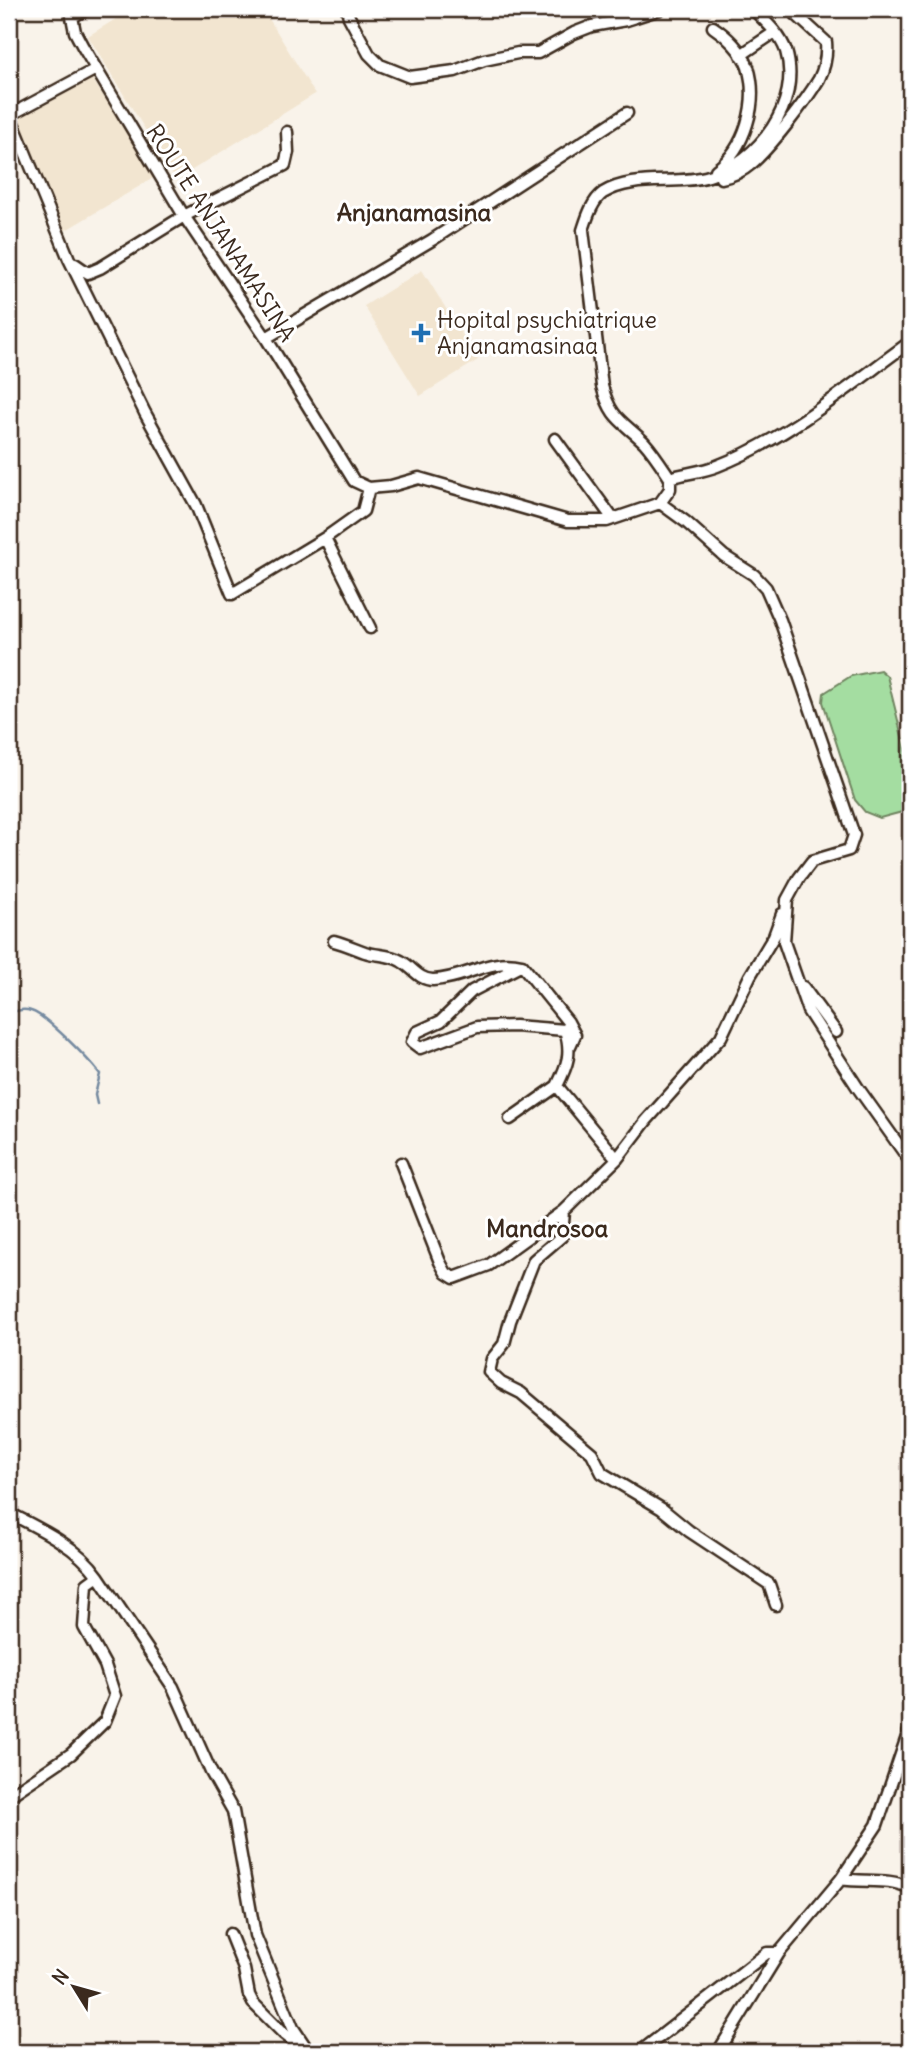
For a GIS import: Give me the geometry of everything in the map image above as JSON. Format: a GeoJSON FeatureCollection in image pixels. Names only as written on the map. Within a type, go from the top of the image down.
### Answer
{"type":"FeatureCollection","features":[{"type":"Feature","properties":{"kind":"street"},"geometry":{"type":"LineString","coordinates":[[340,9],[348,13],[369,54],[380,65],[410,76],[455,71],[484,60],[519,53],[538,53],[592,26],[626,20],[654,10]]}},
{"type":"Feature","properties":{"kind":"street"},"geometry":{"type":"LineString","coordinates":[[707,177],[728,170],[762,141],[780,115],[788,96],[790,80],[786,50],[775,32],[753,9]]}},
{"type":"Feature","properties":{"kind":"street"},"geometry":{"type":"LineString","coordinates":[[96,69],[12,114],[11,118],[69,259],[145,413],[196,505],[232,594],[325,538],[363,511],[369,488],[391,486],[419,478],[568,521],[613,519],[660,503],[670,489],[670,478],[643,442],[613,416],[601,386],[583,230],[589,212],[601,194],[634,184],[722,178],[750,166],[820,77],[827,54],[827,42],[790,9]]}},
{"type":"Feature","properties":{"kind":"street","name":"ROUTE ANJANAMASINA"},"geometry":{"type":"LineString","coordinates":[[83,10],[72,17],[75,32],[96,69],[184,216],[266,338],[354,481],[369,488]]}},
{"type":"Feature","properties":{"kind":"street"},"geometry":{"type":"LineString","coordinates":[[707,177],[727,162],[740,145],[745,133],[751,85],[748,67],[741,55],[728,39],[713,27]]}},
{"type":"Feature","properties":{"kind":"street"},"geometry":{"type":"LineString","coordinates":[[741,55],[775,32]]}},
{"type":"Feature","properties":{"kind":"street"},"geometry":{"type":"LineString","coordinates":[[266,338],[432,240],[627,113]]}},
{"type":"Feature","properties":{"kind":"street"},"geometry":{"type":"LineString","coordinates":[[69,259],[79,269],[88,273],[100,268],[184,216],[285,165],[288,152],[287,132]]}},
{"type":"Feature","properties":{"kind":"street"},"geometry":{"type":"LineString","coordinates":[[670,478],[716,466],[763,443],[793,425],[910,342]]}},
{"type":"Feature","properties":{"kind":"street"},"geometry":{"type":"LineString","coordinates":[[555,439],[613,519]]}},
{"type":"Feature","properties":{"kind":"street"},"geometry":{"type":"LineString","coordinates":[[401,1163],[439,1262],[446,1273],[454,1278],[489,1265],[564,1211],[617,1159],[646,1121],[721,1037],[750,976],[774,936],[787,900],[799,878],[813,860],[849,850],[854,835],[780,620],[766,588],[754,575],[723,556],[686,522],[660,503]]}},
{"type":"Feature","properties":{"kind":"street"},"geometry":{"type":"LineString","coordinates":[[325,538],[370,628]]}},
{"type":"Feature","properties":{"kind":"street"},"geometry":{"type":"LineString","coordinates":[[787,900],[784,942],[808,1011],[910,1161]]}},
{"type":"Feature","properties":{"kind":"street"},"geometry":{"type":"LineString","coordinates":[[334,941],[367,953],[387,954],[431,980],[461,975],[494,963],[508,961],[522,965],[568,1022],[575,1035],[570,1046],[567,1067],[557,1086],[510,1119]]}},
{"type":"Feature","properties":{"kind":"street"},"geometry":{"type":"LineString","coordinates":[[522,965],[472,991],[441,1021],[417,1032],[412,1042],[420,1048],[477,1027],[515,1026],[565,1030],[570,1046]]}},
{"type":"Feature","properties":{"kind":"street"},"geometry":{"type":"LineString","coordinates":[[797,978],[836,1032]]}},
{"type":"Feature","properties":{"kind":"street"},"geometry":{"type":"LineString","coordinates":[[557,1086],[617,1159]]}},
{"type":"Feature","properties":{"kind":"street"},"geometry":{"type":"LineString","coordinates":[[564,1211],[562,1236],[534,1260],[504,1344],[492,1359],[489,1372],[501,1383],[521,1393],[592,1453],[602,1474],[662,1509],[689,1531],[769,1584],[776,1605]]}},
{"type":"Feature","properties":{"kind":"street"},"geometry":{"type":"LineString","coordinates":[[9,1513],[49,1533],[92,1568],[173,1687],[211,1772],[233,1811],[255,1935],[293,2028],[308,2052]]}},
{"type":"Feature","properties":{"kind":"street"},"geometry":{"type":"LineString","coordinates":[[9,1796],[71,1754],[105,1721],[115,1696],[105,1665],[84,1627],[87,1584],[98,1576]]}},
{"type":"Feature","properties":{"kind":"street"},"geometry":{"type":"LineString","coordinates":[[718,2052],[779,1953],[841,1880],[877,1825],[910,1728]]}},
{"type":"Feature","properties":{"kind":"street"},"geometry":{"type":"LineString","coordinates":[[841,1880],[887,1880],[910,1888]]}},
{"type":"Feature","properties":{"kind":"street"},"geometry":{"type":"LineString","coordinates":[[230,1934],[244,1969],[253,2003],[283,2033],[308,2052]]}},
{"type":"Feature","properties":{"kind":"street"},"geometry":{"type":"LineString","coordinates":[[640,2052],[767,1952],[779,1953]]}},
{"type":"Feature","properties":{"kind":"shaded area"},"geometry":{"type":"Polygon","coordinates":[[[132,9],[263,9],[315,94],[176,180],[88,36],[132,9]]]}},
{"type":"Feature","properties":{"kind":"shaded area"},"geometry":{"type":"Polygon","coordinates":[[[90,75],[155,177],[61,233],[15,120],[90,75]]]}},
{"type":"Feature","properties":{"kind":"shaded area","name":"Hopital psychiatrique Anjanamasinaa"},"geometry":{"type":"Polygon","coordinates":[[[422,270],[478,360],[420,396],[364,306],[422,270]]]}},
{"type":"Feature","properties":{"kind":"green space"},"geometry":{"type":"Polygon","coordinates":[[[880,670],[887,676],[910,769],[910,803],[902,812],[880,818],[865,812],[855,800],[823,702],[824,693],[851,676],[880,670]]]}},
{"type":"Feature","properties":{"kind":"waterway"},"geometry":{"type":"LineString","coordinates":[[9,1013],[25,1010],[38,1014],[77,1049],[100,1074],[95,1095],[97,1104]]}},
{"type":"Feature","properties":{"kind":"place","name":"Hopital psychiatrique Anjanamasinaa"},"geometry":{"type":"Point","coordinates":[421,333]}},
{"type":"Feature","properties":{"kind":"district","name":"Anjanamasina"},"geometry":{"type":"Point","coordinates":[414,213]}},
{"type":"Feature","properties":{"kind":"district","name":"Mandrosoa"},"geometry":{"type":"Point","coordinates":[547,1229]}}]}
